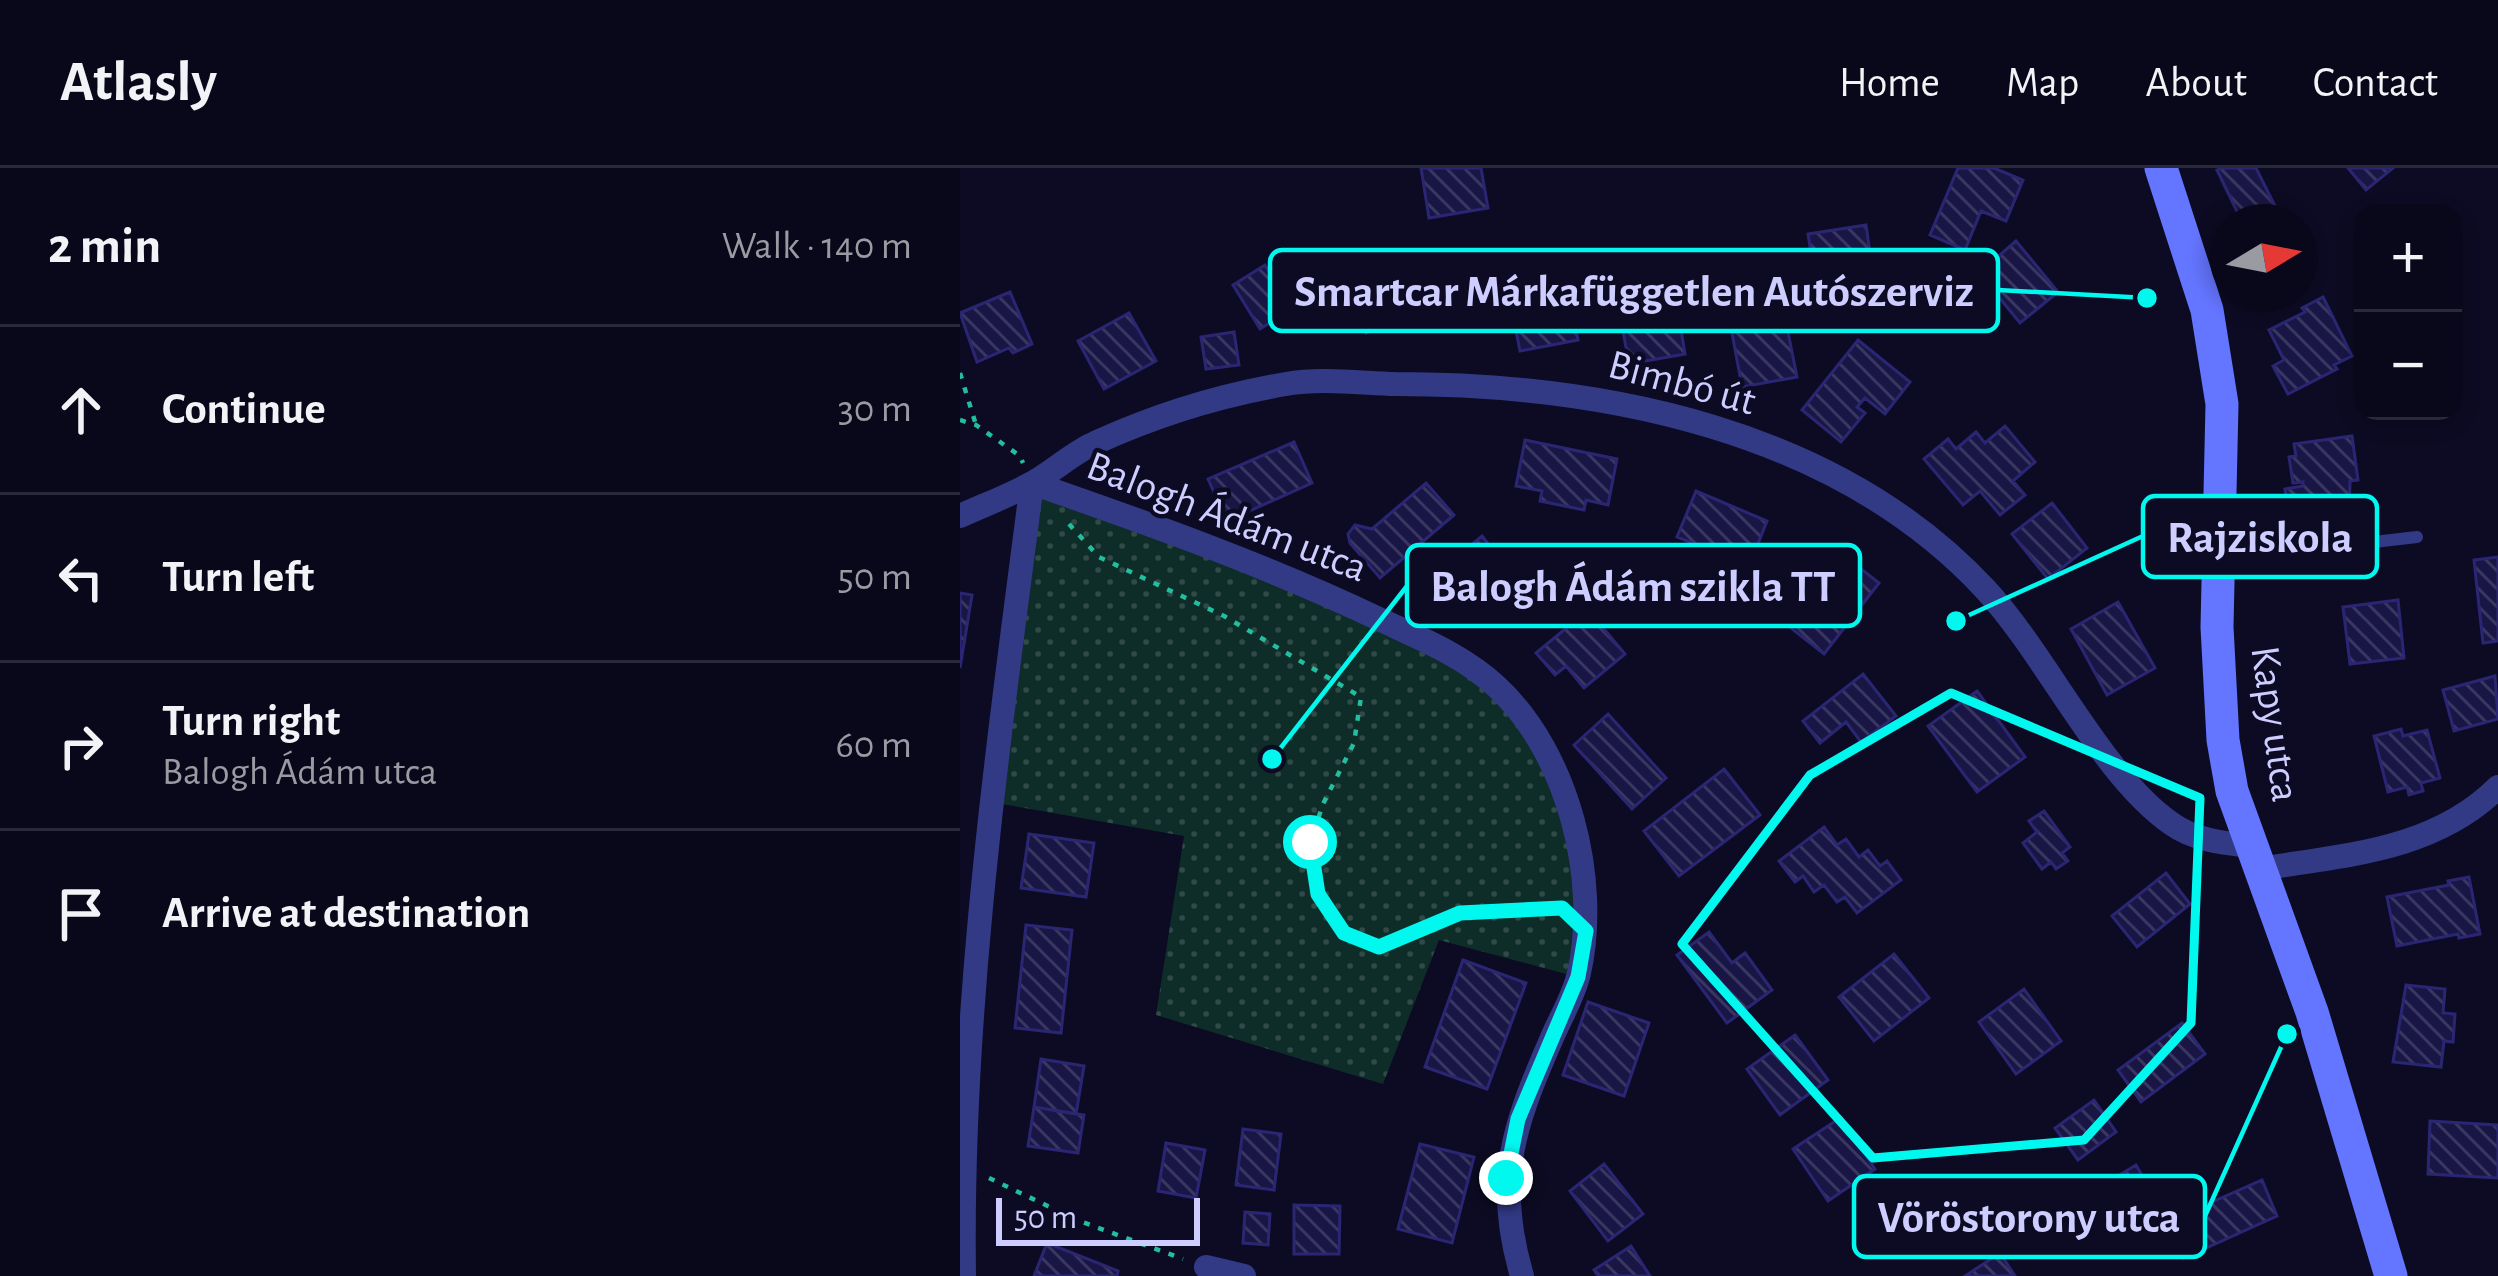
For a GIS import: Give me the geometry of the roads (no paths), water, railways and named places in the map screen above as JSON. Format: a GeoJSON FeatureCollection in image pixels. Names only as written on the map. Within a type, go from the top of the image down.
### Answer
{"type":"FeatureCollection","features":[{"type":"Feature","properties":{"kind":"street","name":"Kapy utca"},"geometry":{"type":"LineString","coordinates":[[2161,168],[2207,310],[2222,404],[2217,627],[2224,740],[2233,791],[2312,1012],[2391,1276]]}},
{"type":"Feature","properties":{"kind":"street","name":"Bimbó út"},"geometry":{"type":"LineString","coordinates":[[960,516],[1032,483],[1091,444],[1176,412],[1289,383],[1466,384],[1577,396],[1737,435],[1830,472],[1882,501],[1923,532],[1985,589],[2020,631],[2126,781],[2173,826],[2254,858]]}},
{"type":"Feature","properties":{"kind":"street","name":"Balogh Ádám utca"},"geometry":{"type":"LineString","coordinates":[[1032,483],[1205,543],[1453,655],[1497,687],[1535,732],[1561,787],[1580,857],[1586,931],[1578,977],[1518,1119],[1506,1178],[1512,1244],[1522,1276]]}},
{"type":"Feature","properties":{"kind":"street"},"geometry":{"type":"LineString","coordinates":[[964,1276],[961,1165],[991,802],[1032,483]]}},
{"type":"Feature","properties":{"kind":"street"},"geometry":{"type":"LineString","coordinates":[[2254,858],[2378,850],[2437,832],[2476,809],[2498,787]]}},
{"type":"Feature","properties":{"kind":"street"},"geometry":{"type":"LineString","coordinates":[[1205,1267],[1244,1276]]}},
{"type":"Feature","properties":{"kind":"lane"},"geometry":{"type":"LineString","coordinates":[[2218,560],[2417,538]]}},
{"type":"Feature","properties":{"kind":"place","name":"Smartcar Márkafüggetlen Autószerviz"},"geometry":{"type":"Point","coordinates":[2147,298]}},
{"type":"Feature","properties":{"kind":"place","name":"Rajziskola"},"geometry":{"type":"Point","coordinates":[1956,621]}},
{"type":"Feature","properties":{"kind":"place","name":"Balogh Ádám szikla TT"},"geometry":{"type":"Point","coordinates":[1272,759]}},
{"type":"Feature","properties":{"kind":"place","name":"Vöröstorony utca"},"geometry":{"type":"Point","coordinates":[2287,1034]}}]}
